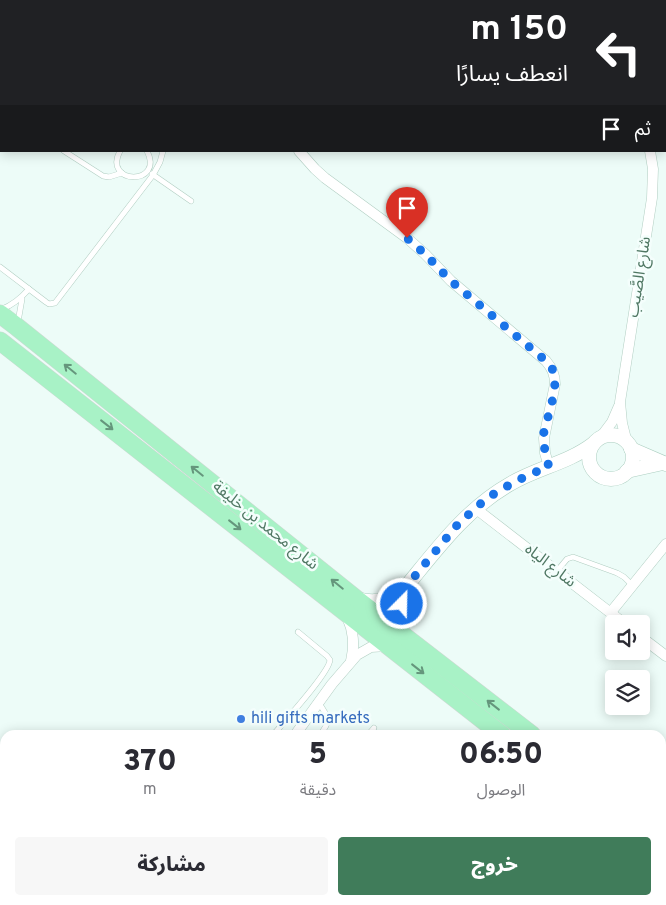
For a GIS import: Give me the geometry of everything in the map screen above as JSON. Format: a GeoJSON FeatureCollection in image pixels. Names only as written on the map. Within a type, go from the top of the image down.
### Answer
{"type":"FeatureCollection","features":[{"type":"Feature","properties":{"kind":"highway","name":"شارع محمد بن خليفة"},"geometry":{"type":"LineString","coordinates":[[0,314],[17,326],[349,604],[388,646],[496,730]]}},
{"type":"Feature","properties":{"kind":"highway","name":"شارع محمد بن خليفة"},"geometry":{"type":"LineString","coordinates":[[0,341],[349,604],[403,635],[526,730]]}},
{"type":"Feature","properties":{"kind":"street"},"geometry":{"type":"LineString","coordinates":[[300,152],[325,178],[413,243],[451,281],[552,367],[555,384],[544,430],[545,453],[551,466]]}},
{"type":"Feature","properties":{"kind":"street","name":"شارع الصَّيب"},"geometry":{"type":"LineString","coordinates":[[596,441],[612,422],[620,402],[652,198],[653,169],[650,152]]}},
{"type":"Feature","properties":{"kind":"street","name":"شارع الصَّيب"},"geometry":{"type":"LineString","coordinates":[[620,402],[622,423],[629,446]]}},
{"type":"Feature","properties":{"kind":"street"},"geometry":{"type":"LineString","coordinates":[[351,661],[354,643],[349,604],[363,601],[378,602],[393,597],[405,588],[458,524],[486,499],[512,482],[578,455],[596,441],[605,436],[623,438],[629,446],[632,457],[631,464],[623,475],[612,478],[601,476],[596,472],[590,464],[590,459],[591,449],[596,441]]}},
{"type":"Feature","properties":{"kind":"street"},"geometry":{"type":"LineString","coordinates":[[629,446],[665,463]]}},
{"type":"Feature","properties":{"kind":"street"},"geometry":{"type":"LineString","coordinates":[[627,471],[665,463]]}},
{"type":"Feature","properties":{"kind":"street"},"geometry":{"type":"LineString","coordinates":[[551,466],[579,467],[596,472]]}},
{"type":"Feature","properties":{"kind":"street","name":"شارع الياه"},"geometry":{"type":"LineString","coordinates":[[475,508],[614,615]]}},
{"type":"Feature","properties":{"kind":"street"},"geometry":{"type":"LineString","coordinates":[[611,612],[666,544]]}},
{"type":"Feature","properties":{"kind":"street"},"geometry":{"type":"LineString","coordinates":[[403,635],[401,612],[405,588]]}},
{"type":"Feature","properties":{"kind":"street"},"geometry":{"type":"LineString","coordinates":[[650,644],[666,656]]}},
{"type":"Feature","properties":{"kind":"street"},"geometry":{"type":"LineString","coordinates":[[299,730],[351,661],[364,650],[371,647],[388,646]]}},
{"type":"Feature","properties":{"kind":"lane"},"geometry":{"type":"LineString","coordinates":[[66,152],[103,176],[109,177],[122,173]]}},
{"type":"Feature","properties":{"kind":"lane"},"geometry":{"type":"LineString","coordinates":[[120,152],[117,164],[122,173],[135,178],[147,171],[150,162],[148,152]]}},
{"type":"Feature","properties":{"kind":"lane"},"geometry":{"type":"LineString","coordinates":[[0,267],[49,304],[55,303],[153,175],[163,152]]}},
{"type":"Feature","properties":{"kind":"lane"},"geometry":{"type":"LineString","coordinates":[[147,171],[190,201]]}},
{"type":"Feature","properties":{"kind":"lane"},"geometry":{"type":"LineString","coordinates":[[17,326],[21,303],[29,289]]}},
{"type":"Feature","properties":{"kind":"lane"},"geometry":{"type":"LineString","coordinates":[[0,310],[11,306],[24,296]]}},
{"type":"Feature","properties":{"kind":"lane"},"geometry":{"type":"LineString","coordinates":[[557,571],[567,559],[573,557],[617,573],[633,585]]}},
{"type":"Feature","properties":{"kind":"lane"},"geometry":{"type":"LineString","coordinates":[[276,730],[322,677],[330,664],[330,660],[298,632]]}},
{"type":"Feature","properties":{"kind":"lane"},"geometry":{"type":"LineString","coordinates":[[322,677],[332,684]]}},
{"type":"Feature","properties":{"kind":"lane"},"geometry":{"type":"LineString","coordinates":[[319,703],[328,718],[324,730]]}},
{"type":"Feature","properties":{"kind":"place","name":"hili gifts markets"},"geometry":{"type":"Point","coordinates":[241,719]}},
{"type":"Feature","properties":{"kind":"route"},"geometry":{"type":"LineString","coordinates":[[402,604],[405,588],[458,524],[486,499],[512,482],[549,467],[545,453],[544,430],[555,384],[552,367],[546,361],[451,281],[407,238]]}}]}
